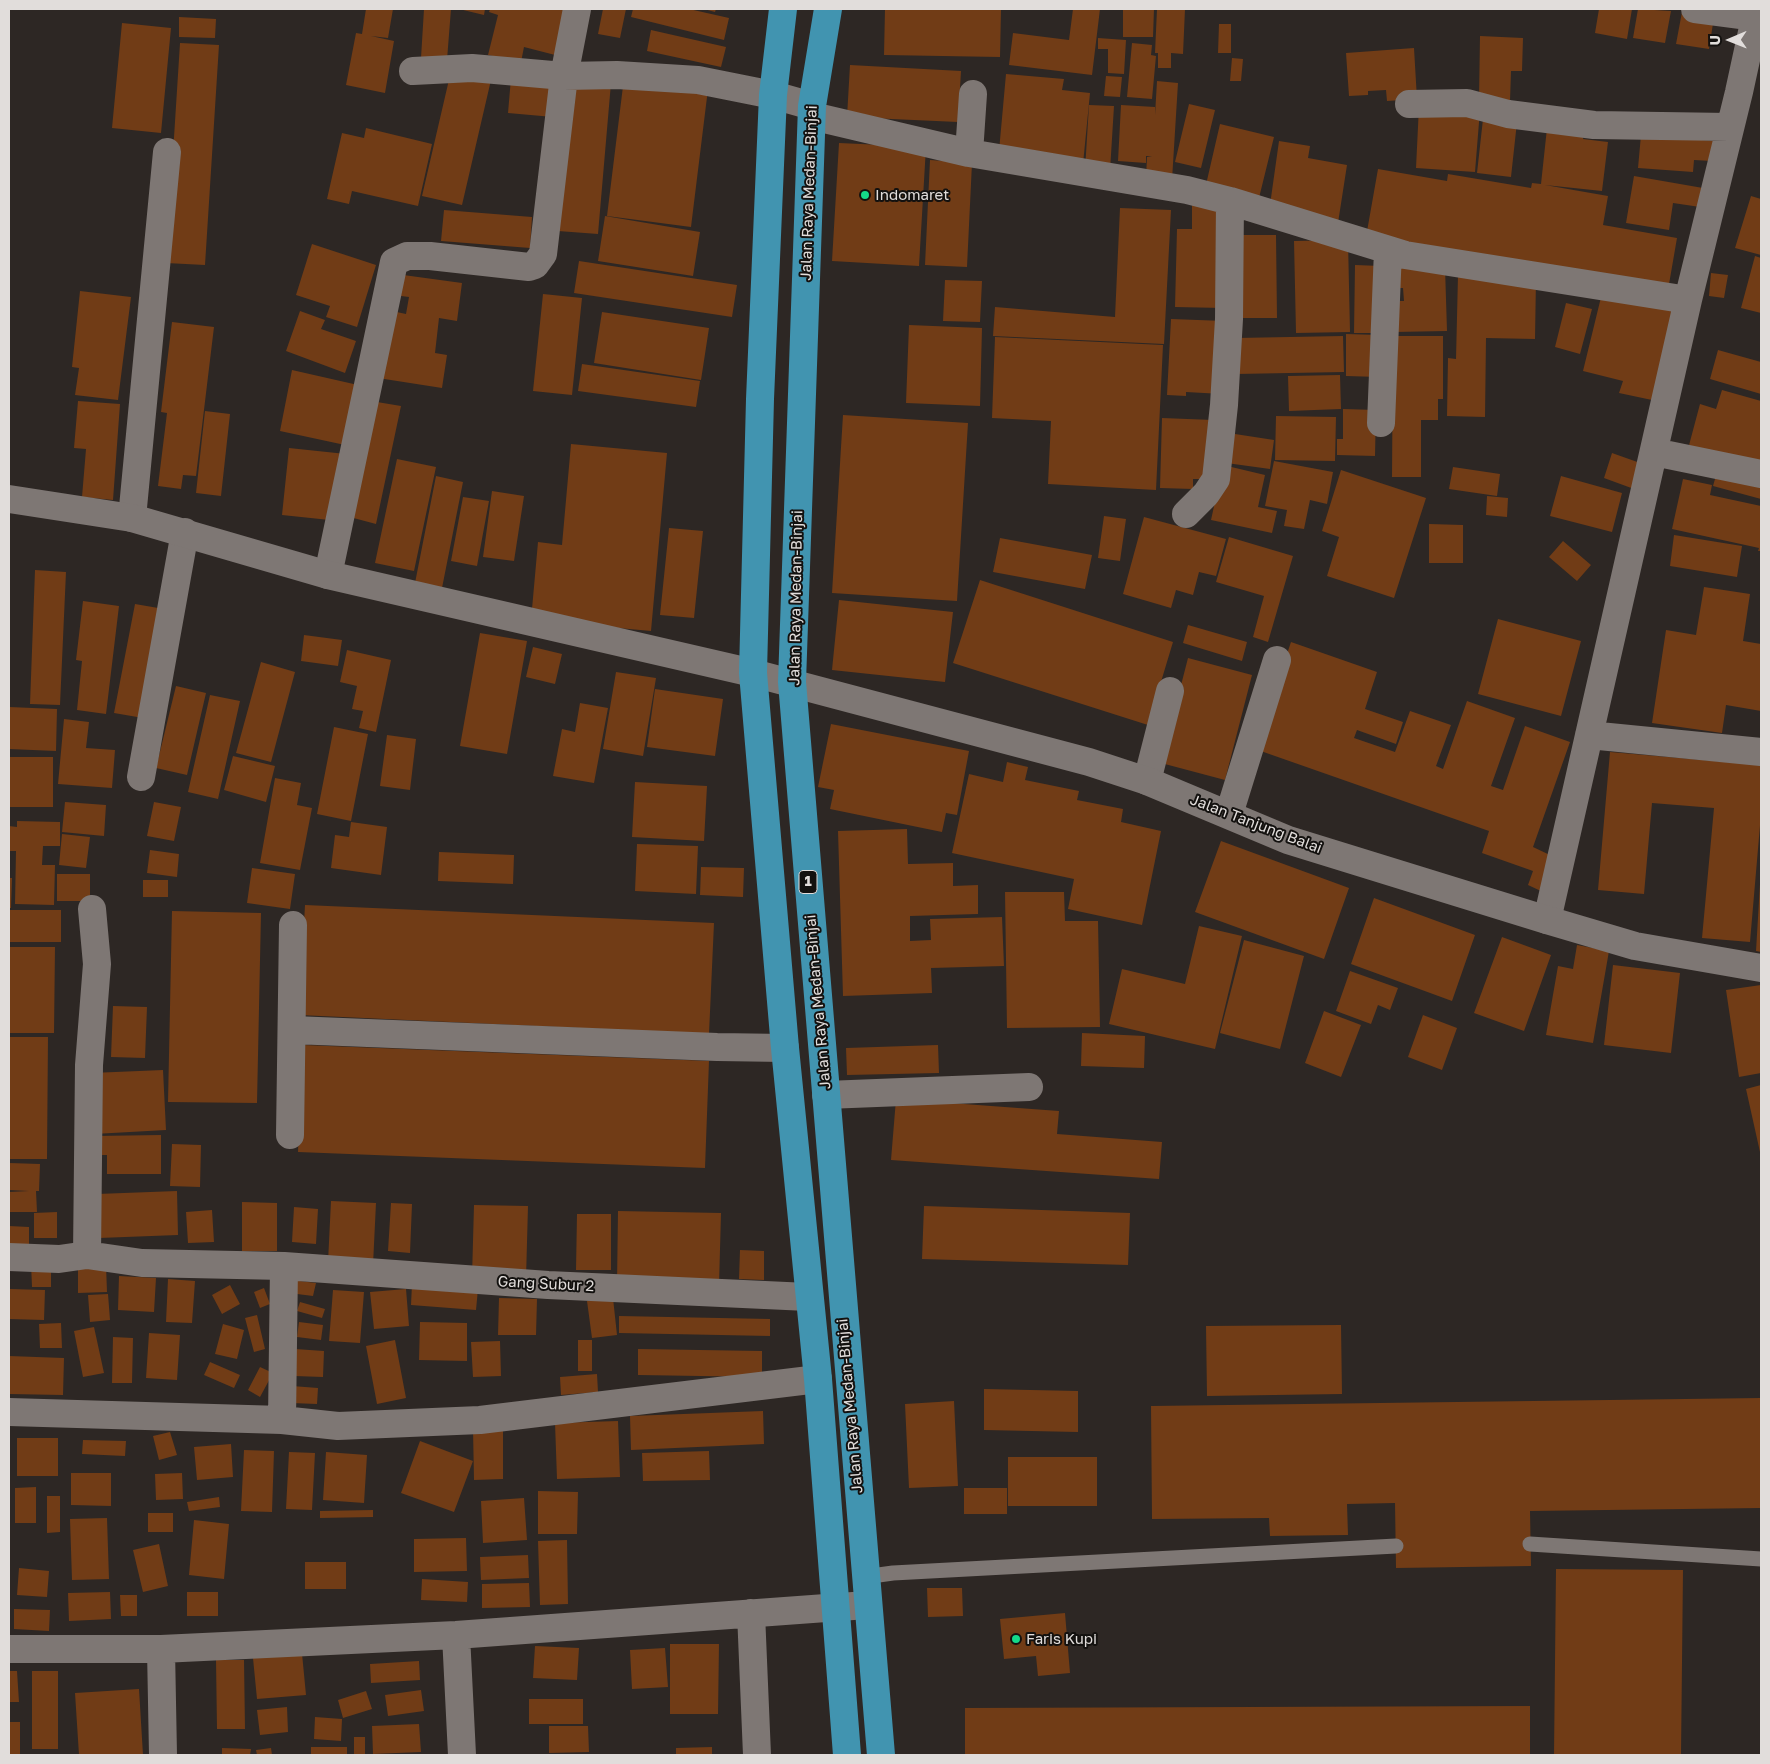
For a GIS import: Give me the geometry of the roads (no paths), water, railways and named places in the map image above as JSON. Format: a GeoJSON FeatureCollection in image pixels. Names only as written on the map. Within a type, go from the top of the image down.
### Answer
{"type":"FeatureCollection","features":[{"type":"Feature","properties":{"kind":"highway","name":"Jalan Raya Medan-Binjai"},"geometry":{"type":"LineString","coordinates":[[783,9],[773,95],[760,408],[753,673],[785,1048],[808,1296],[818,1379],[847,1755]]}},
{"type":"Feature","properties":{"kind":"highway","name":"Jalan Raya Medan-Binjai"},"geometry":{"type":"LineString","coordinates":[[828,9],[812,111],[792,682],[880,1755]]}},
{"type":"Feature","properties":{"kind":"street"},"geometry":{"type":"LineString","coordinates":[[328,575],[394,262],[407,256],[430,256],[529,267],[535,265],[543,254],[564,76],[577,9]]}},
{"type":"Feature","properties":{"kind":"street"},"geometry":{"type":"LineString","coordinates":[[1547,920],[1688,300],[1730,127],[1750,96],[1756,13],[1695,9]]}},
{"type":"Feature","properties":{"kind":"street"},"geometry":{"type":"LineString","coordinates":[[413,71],[472,68],[564,76],[617,75],[698,80],[773,95],[812,111],[969,153],[1187,190],[1230,201],[1388,250],[1688,300]]}},
{"type":"Feature","properties":{"kind":"street"},"geometry":{"type":"LineString","coordinates":[[969,153],[973,94]]}},
{"type":"Feature","properties":{"kind":"street"},"geometry":{"type":"LineString","coordinates":[[1409,104],[1467,103],[1508,114],[1594,125],[1730,127]]}},
{"type":"Feature","properties":{"kind":"street"},"geometry":{"type":"LineString","coordinates":[[132,518],[167,152]]}},
{"type":"Feature","properties":{"kind":"street"},"geometry":{"type":"LineString","coordinates":[[1186,514],[1206,494],[1216,479],[1230,319],[1230,201]]}},
{"type":"Feature","properties":{"kind":"street"},"geometry":{"type":"LineString","coordinates":[[1381,423],[1388,250]]}},
{"type":"Feature","properties":{"kind":"street"},"geometry":{"type":"LineString","coordinates":[[1654,452],[1761,474]]}},
{"type":"Feature","properties":{"kind":"street","name":"Jalan Tanjung Balai"},"geometry":{"type":"LineString","coordinates":[[9,499],[132,518],[328,575],[792,682],[1090,762],[1147,781],[1288,840],[1635,946],[1761,968]]}},
{"type":"Feature","properties":{"kind":"street"},"geometry":{"type":"LineString","coordinates":[[141,777],[185,532]]}},
{"type":"Feature","properties":{"kind":"street"},"geometry":{"type":"LineString","coordinates":[[1228,814],[1276,660]]}},
{"type":"Feature","properties":{"kind":"street"},"geometry":{"type":"LineString","coordinates":[[1147,781],[1170,691]]}},
{"type":"Feature","properties":{"kind":"street"},"geometry":{"type":"LineString","coordinates":[[1589,735],[1761,752]]}},
{"type":"Feature","properties":{"kind":"street"},"geometry":{"type":"LineString","coordinates":[[87,1255],[89,1065],[97,964],[92,909]]}},
{"type":"Feature","properties":{"kind":"street"},"geometry":{"type":"LineString","coordinates":[[290,1134],[293,1030],[292,925]]}},
{"type":"Feature","properties":{"kind":"street"},"geometry":{"type":"LineString","coordinates":[[293,1030],[785,1048]]}},
{"type":"Feature","properties":{"kind":"street"},"geometry":{"type":"LineString","coordinates":[[826,1095],[1029,1087]]}},
{"type":"Feature","properties":{"kind":"street","name":"Gang Subur 2"},"geometry":{"type":"LineString","coordinates":[[9,1257],[59,1259],[87,1255],[142,1262],[284,1266],[548,1285],[808,1296]]}},
{"type":"Feature","properties":{"kind":"street"},"geometry":{"type":"LineString","coordinates":[[282,1420],[284,1266]]}},
{"type":"Feature","properties":{"kind":"street"},"geometry":{"type":"LineString","coordinates":[[9,1412],[282,1420],[338,1426],[480,1420],[818,1379]]}},
{"type":"Feature","properties":{"kind":"street"},"geometry":{"type":"LineString","coordinates":[[9,1649],[161,1649],[456,1635],[867,1605]]}},
{"type":"Feature","properties":{"kind":"street"},"geometry":{"type":"LineString","coordinates":[[751,1613],[758,1755]]}},
{"type":"Feature","properties":{"kind":"street"},"geometry":{"type":"LineString","coordinates":[[456,1635],[462,1755]]}},
{"type":"Feature","properties":{"kind":"street"},"geometry":{"type":"LineString","coordinates":[[161,1649],[163,1755]]}},
{"type":"Feature","properties":{"kind":"lane"},"geometry":{"type":"LineString","coordinates":[[1530,1544],[1761,1559]]}},
{"type":"Feature","properties":{"kind":"lane"},"geometry":{"type":"LineString","coordinates":[[864,1577],[893,1573],[1396,1546]]}},
{"type":"Feature","properties":{"kind":"place","name":"Indomaret"},"geometry":{"type":"Point","coordinates":[865,195]}},
{"type":"Feature","properties":{"kind":"place","name":"Faris Kupi"},"geometry":{"type":"Point","coordinates":[1016,1639]}}]}
